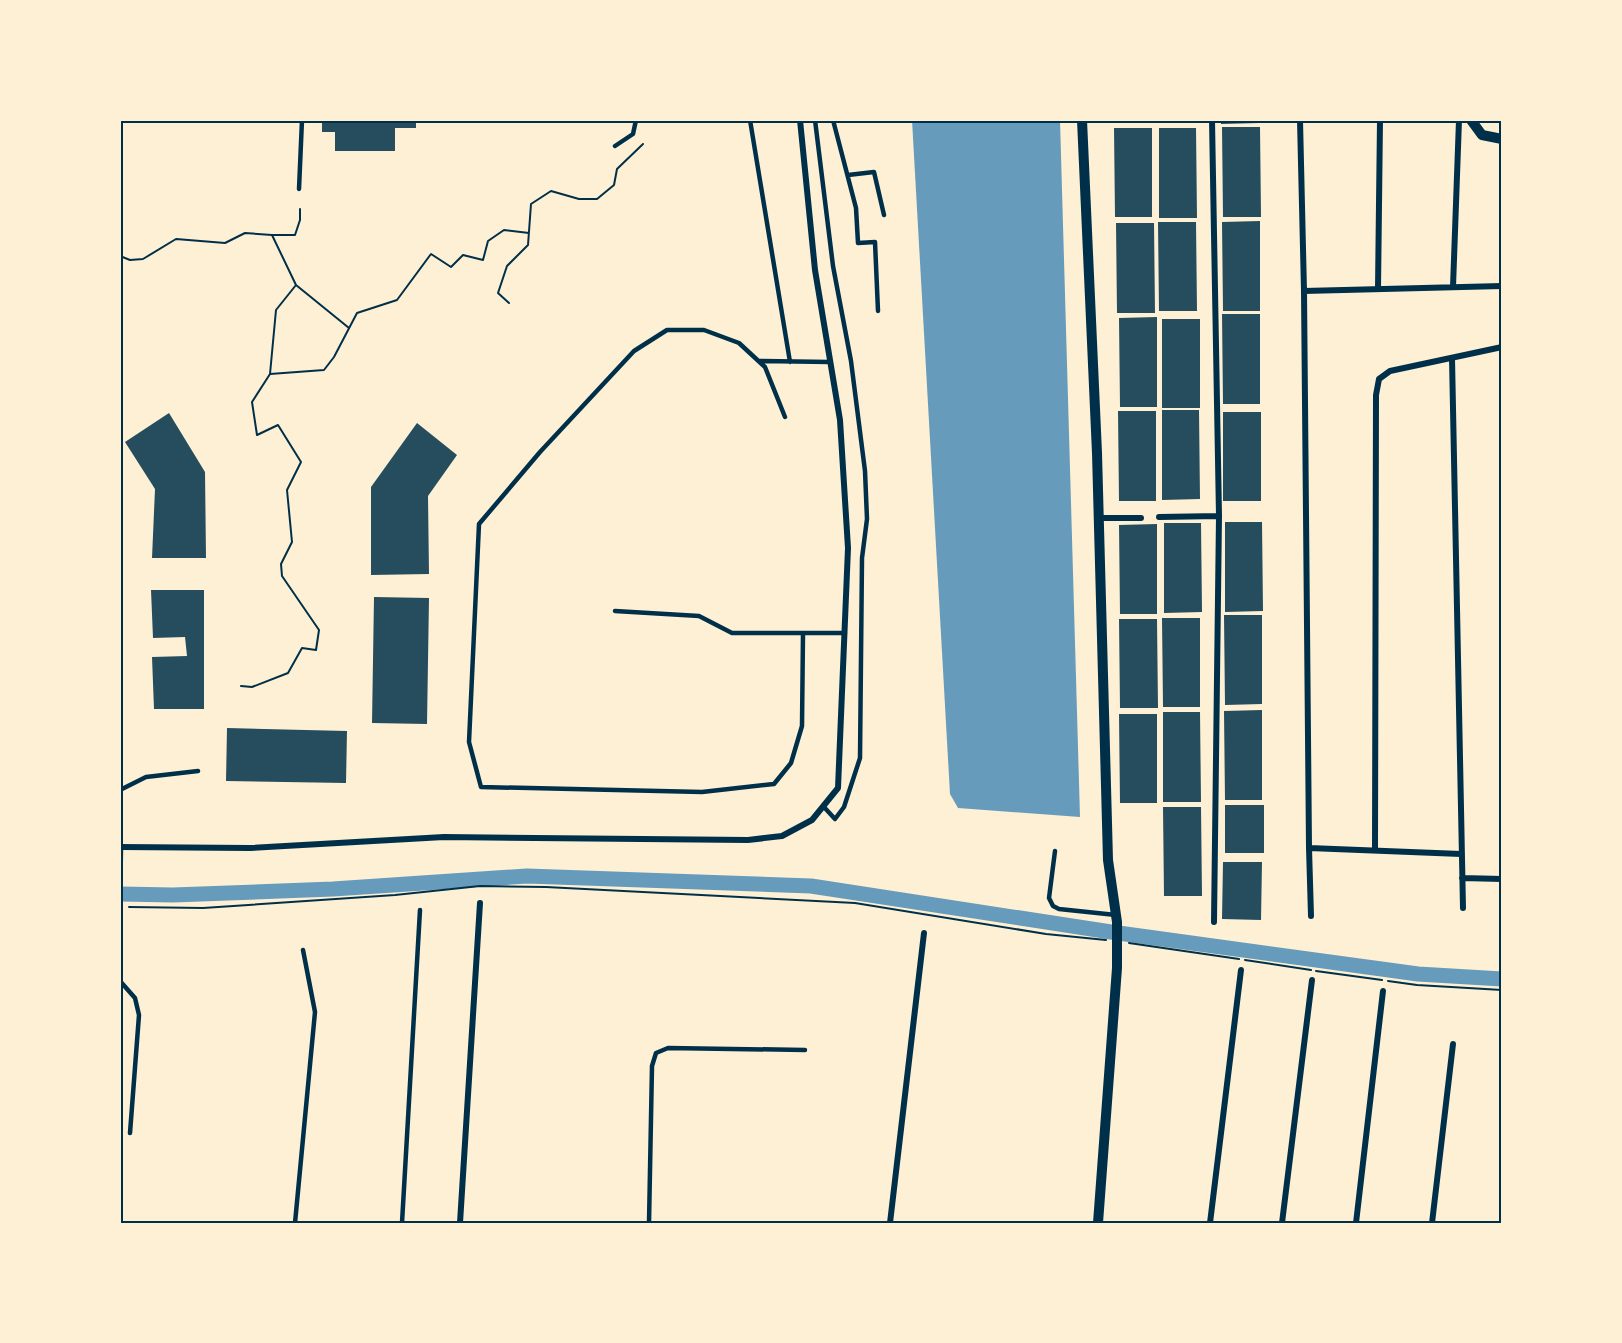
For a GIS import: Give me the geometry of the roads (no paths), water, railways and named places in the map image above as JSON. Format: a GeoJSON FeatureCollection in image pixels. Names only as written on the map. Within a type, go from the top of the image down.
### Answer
{"type":"FeatureCollection","features":[{"type":"Feature","properties":{"kind":"street"},"geometry":{"type":"LineString","coordinates":[[120,848],[250,848],[444,837],[748,840],[782,836],[812,820],[838,788],[848,548],[840,420],[815,270],[800,120]]}},
{"type":"Feature","properties":{"kind":"street"},"geometry":{"type":"LineString","coordinates":[[1082,120],[1099,518],[1108,860],[1117,919],[1117,968],[1098,1223]]}},
{"type":"Feature","properties":{"kind":"street"},"geometry":{"type":"LineString","coordinates":[[1212,120],[1219,516],[1214,922]]}},
{"type":"Feature","properties":{"kind":"street"},"geometry":{"type":"LineString","coordinates":[[1300,120],[1311,916]]}},
{"type":"Feature","properties":{"kind":"street"},"geometry":{"type":"LineString","coordinates":[[1378,289],[1380,120]]}},
{"type":"Feature","properties":{"kind":"street"},"geometry":{"type":"LineString","coordinates":[[1453,287],[1459,120]]}},
{"type":"Feature","properties":{"kind":"street"},"geometry":{"type":"LineString","coordinates":[[1471,120],[1482,135],[1502,139]]}},
{"type":"Feature","properties":{"kind":"street"},"geometry":{"type":"LineString","coordinates":[[1304,291],[1502,286]]}},
{"type":"Feature","properties":{"kind":"street"},"geometry":{"type":"LineString","coordinates":[[1375,849],[1376,406],[1379,379],[1390,371],[1502,347]]}},
{"type":"Feature","properties":{"kind":"street"},"geometry":{"type":"LineString","coordinates":[[1452,358],[1463,908]]}},
{"type":"Feature","properties":{"kind":"street"},"geometry":{"type":"LineString","coordinates":[[1159,518],[1219,516]]}},
{"type":"Feature","properties":{"kind":"street"},"geometry":{"type":"LineString","coordinates":[[1099,518],[1141,518]]}},
{"type":"Feature","properties":{"kind":"street"},"geometry":{"type":"LineString","coordinates":[[1309,849],[1375,849],[1461,854]]}},
{"type":"Feature","properties":{"kind":"street"},"geometry":{"type":"LineString","coordinates":[[1462,878],[1502,879]]}},
{"type":"Feature","properties":{"kind":"street"},"geometry":{"type":"LineString","coordinates":[[460,1223],[480,903]]}},
{"type":"Feature","properties":{"kind":"street"},"geometry":{"type":"LineString","coordinates":[[890,1223],[924,933]]}},
{"type":"Feature","properties":{"kind":"street"},"geometry":{"type":"LineString","coordinates":[[1210,1223],[1240,970]]}},
{"type":"Feature","properties":{"kind":"street"},"geometry":{"type":"LineString","coordinates":[[1282,1223],[1312,980]]}},
{"type":"Feature","properties":{"kind":"street"},"geometry":{"type":"LineString","coordinates":[[1356,1223],[1383,991]]}},
{"type":"Feature","properties":{"kind":"street"},"geometry":{"type":"LineString","coordinates":[[1432,1223],[1453,1044]]}},
{"type":"Feature","properties":{"kind":"lane"},"geometry":{"type":"LineString","coordinates":[[299,189],[303,120]]}},
{"type":"Feature","properties":{"kind":"lane"},"geometry":{"type":"LineString","coordinates":[[615,146],[633,134],[636,120]]}},
{"type":"Feature","properties":{"kind":"lane"},"geometry":{"type":"LineString","coordinates":[[750,120],[790,362]]}},
{"type":"Feature","properties":{"kind":"lane"},"geometry":{"type":"LineString","coordinates":[[815,120],[832,266],[851,361],[866,471],[867,519],[862,558],[860,758],[844,807],[835,819],[823,806]]}},
{"type":"Feature","properties":{"kind":"lane"},"geometry":{"type":"LineString","coordinates":[[833,120],[856,208],[858,243],[875,242],[878,311]]}},
{"type":"Feature","properties":{"kind":"lane"},"geometry":{"type":"LineString","coordinates":[[848,175],[874,172],[884,215]]}},
{"type":"Feature","properties":{"kind":"lane"},"geometry":{"type":"LineString","coordinates":[[785,417],[765,367],[740,343],[704,330],[667,330],[634,351],[540,452],[479,524],[469,742],[481,787],[702,792],[774,784],[791,763],[802,726],[803,633]]}},
{"type":"Feature","properties":{"kind":"lane"},"geometry":{"type":"LineString","coordinates":[[759,361],[830,363]]}},
{"type":"Feature","properties":{"kind":"lane"},"geometry":{"type":"LineString","coordinates":[[615,611],[699,616],[732,633],[844,633]]}},
{"type":"Feature","properties":{"kind":"lane"},"geometry":{"type":"LineString","coordinates":[[120,790],[146,777],[198,771]]}},
{"type":"Feature","properties":{"kind":"lane"},"geometry":{"type":"LineString","coordinates":[[120,848],[120,909]]}},
{"type":"Feature","properties":{"kind":"lane"},"geometry":{"type":"LineString","coordinates":[[1056,851],[1049,898],[1053,906],[1117,919]]}},
{"type":"Feature","properties":{"kind":"lane"},"geometry":{"type":"LineString","coordinates":[[402,1223],[420,910]]}},
{"type":"Feature","properties":{"kind":"lane"},"geometry":{"type":"LineString","coordinates":[[295,1223],[315,1012],[303,950]]}},
{"type":"Feature","properties":{"kind":"lane"},"geometry":{"type":"LineString","coordinates":[[120,981],[135,998],[139,1015],[130,1133]]}},
{"type":"Feature","properties":{"kind":"lane"},"geometry":{"type":"LineString","coordinates":[[649,1223],[652,1066],[656,1053],[668,1048],[805,1050]]}},
{"type":"Feature","properties":{"kind":"water"},"geometry":{"type":"Polygon","coordinates":[[[912,120],[1060,120],[1080,817],[958,808],[950,794],[912,120]]]}},
{"type":"Feature","properties":{"kind":"waterway"},"geometry":{"type":"LineString","coordinates":[[120,894],[173,895],[333,889],[527,876],[811,886],[1111,932],[1418,974],[1502,979]]}}]}
